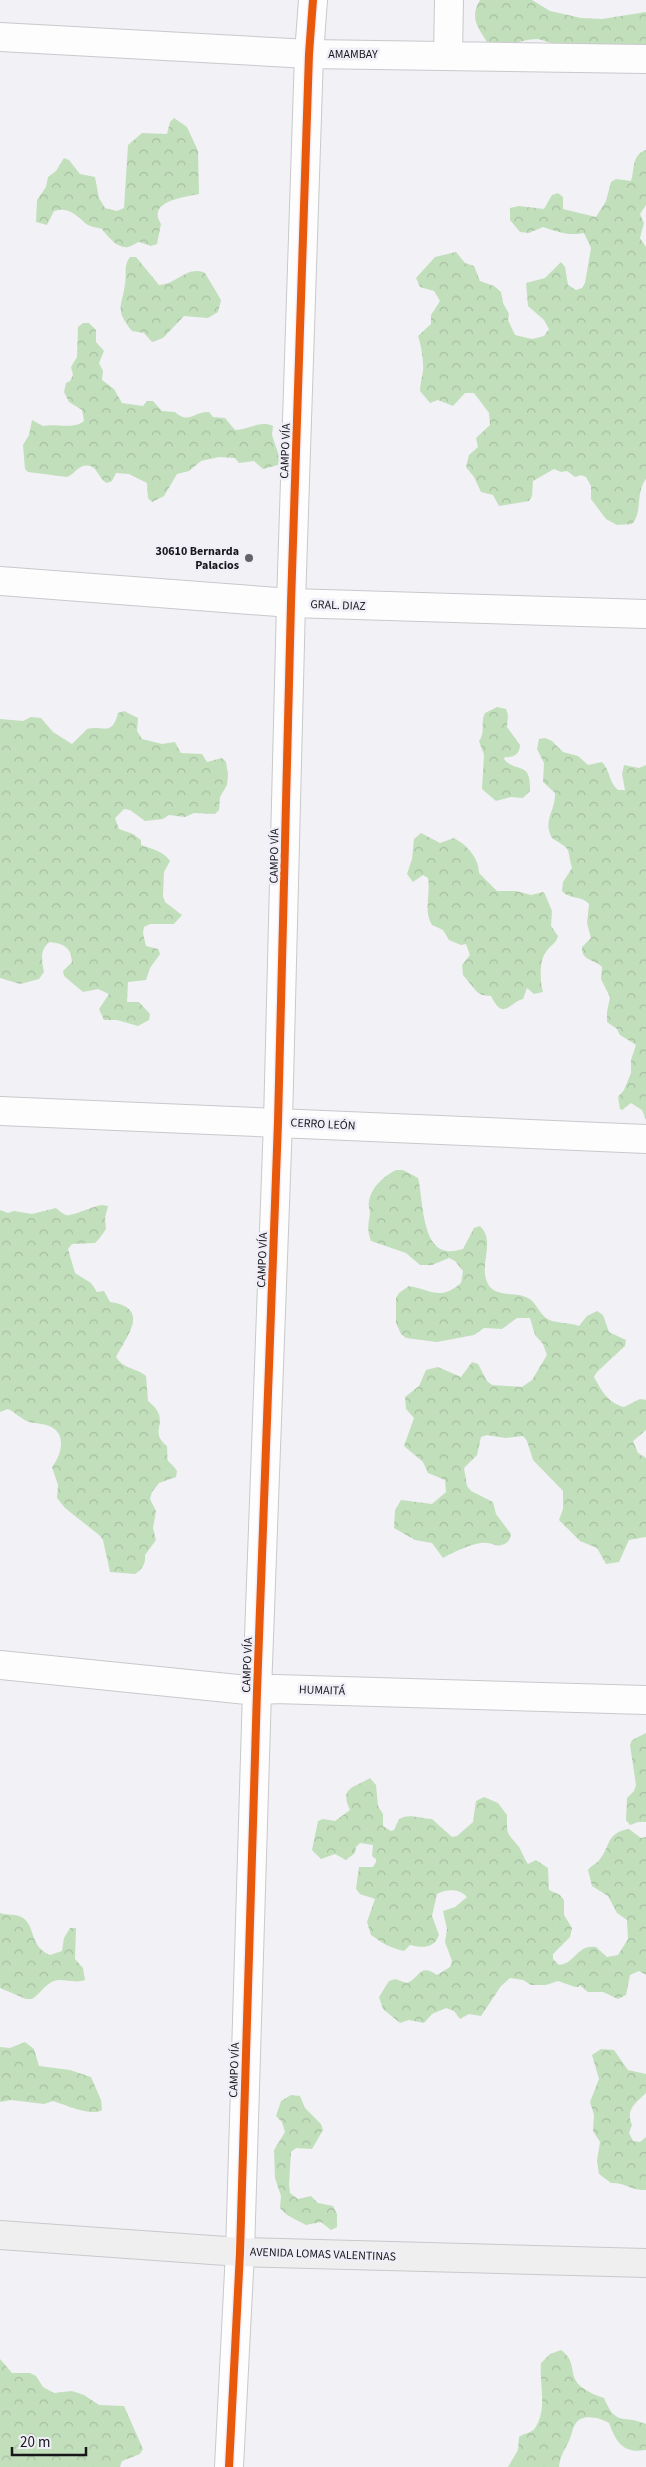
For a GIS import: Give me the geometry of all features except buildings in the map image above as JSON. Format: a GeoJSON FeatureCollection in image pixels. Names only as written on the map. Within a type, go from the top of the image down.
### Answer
{"type":"FeatureCollection","features":[{"type":"Feature","properties":{"kind":"street","name":"CAMPO VÍA"},"geometry":{"type":"LineString","coordinates":[[229,2467],[240,2252],[257,1691],[278,1122],[291,603],[309,54],[314,0]]}},
{"type":"Feature","properties":{"kind":"street"},"geometry":{"type":"LineString","coordinates":[[448,55],[449,0]]}},
{"type":"Feature","properties":{"kind":"street","name":"AMAMBAY"},"geometry":{"type":"LineString","coordinates":[[0,37],[309,54],[646,60]]}},
{"type":"Feature","properties":{"kind":"street","name":"GRAL. DIAZ"},"geometry":{"type":"LineString","coordinates":[[0,581],[291,603],[646,614]]}},
{"type":"Feature","properties":{"kind":"street","name":"CERRO LEÓN"},"geometry":{"type":"LineString","coordinates":[[0,1111],[646,1139]]}},
{"type":"Feature","properties":{"kind":"street","name":"HUMAITÁ"},"geometry":{"type":"LineString","coordinates":[[0,1665],[257,1691],[275,1689],[646,1700]]}},
{"type":"Feature","properties":{"kind":"street","name":"AVENIDA LOMAS VALENTINAS"},"geometry":{"type":"LineString","coordinates":[[0,2235],[240,2252],[646,2263]]}},
{"type":"Feature","properties":{"kind":"green space"},"geometry":{"type":"Polygon","coordinates":[[[480,0],[532,0],[550,11],[581,18],[602,19],[646,12],[646,62],[599,57],[538,39],[490,47],[475,19],[475,13],[480,0]]]}},
{"type":"Feature","properties":{"kind":"green space"},"geometry":{"type":"Polygon","coordinates":[[[174,118],[187,127],[198,151],[199,194],[177,199],[163,205],[159,210],[158,216],[161,224],[157,244],[151,246],[139,242],[128,247],[120,246],[102,229],[87,224],[67,210],[54,211],[47,225],[36,222],[37,200],[46,187],[48,177],[56,171],[64,158],[69,160],[80,174],[95,177],[99,198],[105,208],[117,211],[124,208],[128,145],[142,133],[167,134],[170,122],[174,118]]]}},
{"type":"Feature","properties":{"kind":"green space"},"geometry":{"type":"Polygon","coordinates":[[[646,150],[646,205],[640,214],[644,223],[640,238],[646,247],[646,479],[641,490],[635,519],[632,524],[617,525],[606,519],[591,499],[591,486],[586,477],[581,475],[575,477],[567,471],[561,472],[554,469],[533,481],[532,496],[529,501],[499,506],[493,495],[481,492],[474,477],[466,467],[469,455],[478,447],[476,438],[490,425],[489,413],[474,393],[465,393],[453,406],[438,400],[430,403],[420,391],[423,363],[418,336],[431,324],[431,315],[440,301],[434,291],[420,287],[416,278],[435,257],[456,252],[465,263],[474,266],[480,281],[494,286],[501,292],[503,303],[509,314],[508,320],[515,335],[532,339],[544,336],[549,329],[544,320],[528,306],[526,283],[545,278],[561,262],[565,267],[568,285],[576,290],[582,288],[585,283],[591,248],[584,233],[568,234],[543,227],[529,233],[520,232],[510,220],[510,208],[519,206],[544,209],[552,195],[558,193],[563,197],[563,209],[596,217],[606,201],[611,182],[616,179],[631,181],[634,163],[638,155],[646,150]]]}},
{"type":"Feature","properties":{"kind":"green space"},"geometry":{"type":"Polygon","coordinates":[[[130,257],[136,257],[159,285],[171,282],[187,273],[199,271],[205,273],[221,300],[218,312],[208,318],[184,316],[163,338],[152,342],[144,333],[132,331],[121,313],[126,267],[130,257]]]}},
{"type":"Feature","properties":{"kind":"green space"},"geometry":{"type":"Polygon","coordinates":[[[83,323],[89,323],[96,330],[96,342],[104,351],[99,363],[103,371],[102,380],[114,389],[122,403],[143,406],[147,401],[153,401],[162,411],[175,412],[184,417],[209,412],[213,417],[225,418],[235,430],[268,424],[273,426],[272,435],[280,459],[278,465],[263,469],[254,461],[239,463],[235,458],[219,457],[201,461],[189,471],[177,474],[164,496],[152,502],[148,498],[147,483],[129,474],[116,473],[112,481],[107,483],[88,465],[81,467],[67,477],[28,472],[25,469],[23,445],[29,435],[32,420],[43,426],[70,426],[84,421],[82,410],[69,402],[64,392],[66,383],[70,381],[73,375],[71,367],[77,357],[78,327],[83,323]]]}},
{"type":"Feature","properties":{"kind":"green space"},"geometry":{"type":"Polygon","coordinates":[[[497,707],[506,709],[508,715],[507,727],[520,745],[516,755],[505,757],[504,759],[513,766],[525,771],[528,775],[530,791],[523,798],[511,797],[496,801],[482,789],[484,755],[479,741],[485,713],[497,707]]]}},
{"type":"Feature","properties":{"kind":"green space"},"geometry":{"type":"Polygon","coordinates":[[[124,711],[138,718],[137,731],[142,739],[162,744],[175,742],[181,753],[202,754],[207,762],[222,758],[226,762],[228,775],[227,785],[220,797],[219,810],[215,814],[194,813],[185,817],[169,815],[163,819],[145,821],[130,810],[124,809],[115,818],[119,829],[133,834],[141,840],[141,845],[161,853],[170,861],[164,872],[163,896],[165,902],[182,915],[174,924],[150,924],[144,927],[143,933],[146,946],[158,949],[160,954],[150,968],[146,980],[128,982],[127,1002],[139,1002],[150,1014],[149,1020],[138,1026],[117,1020],[104,1020],[99,1009],[109,994],[98,989],[83,992],[64,976],[63,971],[72,962],[66,947],[59,944],[50,942],[44,948],[42,956],[44,972],[39,979],[20,984],[0,978],[0,719],[23,721],[31,717],[41,718],[53,732],[72,744],[87,729],[110,728],[116,720],[118,713],[124,711]]]}},
{"type":"Feature","properties":{"kind":"green space"},"geometry":{"type":"Polygon","coordinates":[[[545,738],[552,741],[563,752],[578,756],[588,765],[602,762],[618,790],[625,790],[622,774],[624,765],[639,768],[646,765],[646,1120],[642,1110],[631,1103],[622,1110],[620,1109],[618,1097],[624,1090],[631,1073],[631,1060],[636,1045],[620,1035],[617,1029],[607,1022],[610,997],[601,979],[602,967],[586,957],[582,952],[582,947],[591,938],[587,923],[589,904],[583,899],[568,896],[562,891],[563,882],[572,868],[568,850],[552,838],[549,832],[548,826],[554,805],[555,793],[543,782],[544,763],[537,749],[539,739],[545,738]]]}},
{"type":"Feature","properties":{"kind":"green space"},"geometry":{"type":"Polygon","coordinates":[[[421,833],[440,843],[454,838],[463,844],[475,857],[479,873],[497,891],[516,891],[531,895],[543,892],[545,894],[552,911],[551,926],[558,936],[542,960],[541,983],[543,992],[534,994],[527,988],[523,999],[503,1009],[496,1004],[491,996],[482,995],[477,992],[463,975],[462,965],[470,955],[466,944],[461,945],[449,940],[443,930],[432,925],[428,914],[428,878],[423,875],[413,882],[407,874],[412,859],[414,839],[421,833]]]}},
{"type":"Feature","properties":{"kind":"green space"},"geometry":{"type":"Polygon","coordinates":[[[396,1170],[403,1170],[418,1178],[428,1231],[432,1241],[438,1248],[447,1251],[463,1249],[474,1228],[480,1226],[485,1232],[487,1246],[485,1275],[490,1287],[495,1291],[528,1298],[546,1318],[558,1322],[579,1326],[587,1316],[597,1311],[603,1315],[609,1332],[626,1340],[625,1346],[594,1377],[599,1387],[618,1405],[624,1407],[640,1399],[646,1400],[646,1430],[633,1441],[638,1453],[646,1458],[646,1537],[629,1540],[619,1562],[606,1564],[597,1548],[580,1541],[559,1520],[563,1509],[563,1491],[533,1460],[527,1441],[523,1436],[505,1438],[487,1435],[481,1437],[477,1455],[464,1468],[467,1486],[471,1491],[493,1502],[496,1514],[511,1534],[506,1543],[498,1546],[489,1543],[477,1544],[443,1558],[432,1543],[415,1540],[394,1528],[395,1510],[401,1500],[432,1504],[446,1492],[445,1480],[428,1473],[423,1462],[404,1446],[414,1418],[406,1409],[405,1397],[419,1386],[426,1370],[438,1367],[461,1377],[472,1362],[478,1364],[487,1381],[492,1385],[522,1387],[532,1380],[547,1355],[543,1344],[535,1335],[530,1318],[517,1318],[502,1329],[484,1328],[474,1335],[437,1342],[406,1338],[401,1334],[396,1323],[396,1298],[399,1293],[409,1286],[436,1293],[448,1292],[461,1283],[463,1271],[455,1261],[449,1258],[432,1265],[420,1265],[406,1253],[371,1241],[368,1228],[370,1197],[379,1183],[396,1170]]]}},
{"type":"Feature","properties":{"kind":"green space"},"geometry":{"type":"Polygon","coordinates":[[[102,1205],[108,1206],[105,1218],[106,1229],[99,1239],[95,1243],[72,1244],[68,1249],[75,1273],[91,1283],[97,1292],[104,1291],[110,1302],[123,1305],[130,1310],[133,1317],[130,1332],[116,1357],[122,1364],[146,1376],[148,1401],[159,1414],[159,1435],[167,1446],[168,1461],[177,1471],[176,1477],[159,1483],[152,1492],[150,1499],[156,1511],[153,1528],[156,1540],[145,1555],[143,1566],[135,1574],[110,1572],[103,1540],[65,1508],[57,1498],[58,1485],[52,1467],[58,1458],[61,1447],[60,1436],[57,1432],[47,1425],[26,1421],[8,1409],[0,1412],[0,1210],[8,1213],[14,1211],[32,1214],[56,1208],[63,1214],[69,1215],[102,1205]]]}},
{"type":"Feature","properties":{"kind":"green space"},"geometry":{"type":"Polygon","coordinates":[[[646,1733],[646,1822],[630,1825],[626,1820],[627,1798],[634,1791],[636,1785],[630,1745],[632,1740],[646,1733]]]}},
{"type":"Feature","properties":{"kind":"green space"},"geometry":{"type":"Polygon","coordinates":[[[370,1778],[376,1785],[378,1806],[383,1814],[383,1826],[391,1831],[394,1830],[399,1819],[411,1816],[432,1819],[452,1837],[457,1836],[473,1822],[476,1801],[484,1797],[498,1803],[507,1815],[508,1833],[519,1847],[528,1864],[536,1860],[548,1868],[549,1890],[560,1895],[564,1900],[564,1915],[572,1928],[570,1937],[553,1954],[553,1959],[559,1965],[565,1964],[580,1951],[590,1947],[596,1947],[607,1957],[618,1955],[628,1939],[627,1920],[617,1913],[608,1896],[592,1886],[588,1870],[599,1861],[616,1833],[629,1829],[641,1838],[646,1837],[646,1975],[639,1971],[630,1975],[626,1995],[618,1999],[603,1992],[588,1992],[579,1985],[579,1987],[575,1987],[558,1981],[546,1985],[531,1985],[523,1980],[510,1978],[501,1986],[481,2016],[469,2014],[460,2019],[454,2011],[446,2008],[432,2014],[424,2023],[409,2020],[400,2023],[383,2009],[379,1997],[389,1981],[395,1979],[407,1983],[420,1972],[427,1970],[437,1975],[450,1967],[452,1961],[445,1942],[447,1929],[443,1911],[455,1907],[467,1897],[460,1892],[452,1890],[437,1894],[432,1916],[439,1935],[437,1940],[431,1945],[419,1947],[410,1945],[404,1951],[386,1945],[371,1935],[367,1922],[375,1899],[360,1894],[356,1889],[359,1867],[373,1867],[376,1862],[376,1859],[372,1856],[373,1845],[360,1843],[356,1847],[355,1853],[346,1860],[335,1854],[321,1859],[312,1850],[318,1821],[323,1819],[335,1821],[350,1810],[346,1797],[347,1792],[370,1778]]]}},
{"type":"Feature","properties":{"kind":"green space"},"geometry":{"type":"Polygon","coordinates":[[[0,1913],[23,1918],[30,1926],[39,1947],[50,1955],[62,1951],[64,1938],[70,1928],[76,1928],[75,1959],[83,1968],[85,1980],[54,1981],[32,1999],[26,1999],[0,1988],[0,1913]]]}},
{"type":"Feature","properties":{"kind":"green space"},"geometry":{"type":"Polygon","coordinates":[[[25,2042],[34,2049],[39,2066],[70,2070],[91,2077],[101,2100],[102,2110],[97,2112],[85,2111],[53,2101],[44,2104],[11,2100],[0,2102],[0,2047],[10,2048],[25,2042]]]}},
{"type":"Feature","properties":{"kind":"green space"},"geometry":{"type":"Polygon","coordinates":[[[601,2049],[614,2050],[628,2070],[646,2074],[646,2093],[635,2103],[631,2110],[630,2119],[632,2125],[629,2133],[633,2141],[640,2142],[646,2137],[646,2190],[611,2183],[599,2174],[597,2161],[600,2142],[593,2131],[594,2115],[590,2102],[599,2079],[592,2055],[601,2049]]]}},
{"type":"Feature","properties":{"kind":"green space"},"geometry":{"type":"Polygon","coordinates":[[[291,2095],[300,2096],[305,2108],[321,2124],[323,2130],[312,2149],[296,2148],[291,2152],[290,2193],[298,2199],[311,2196],[318,2203],[333,2206],[337,2214],[337,2227],[331,2230],[321,2222],[306,2225],[287,2215],[280,2208],[281,2196],[275,2178],[274,2150],[285,2132],[282,2122],[276,2116],[281,2101],[291,2095]]]}},
{"type":"Feature","properties":{"kind":"green space"},"geometry":{"type":"Polygon","coordinates":[[[561,2350],[568,2356],[571,2362],[576,2380],[590,2392],[604,2398],[612,2413],[621,2418],[646,2424],[646,2450],[638,2451],[626,2448],[614,2436],[609,2423],[601,2419],[587,2417],[579,2420],[575,2425],[561,2457],[559,2467],[508,2467],[518,2450],[519,2437],[534,2430],[539,2421],[542,2404],[541,2363],[550,2354],[561,2350]]]}},
{"type":"Feature","properties":{"kind":"green space"},"geometry":{"type":"Polygon","coordinates":[[[0,2359],[12,2373],[30,2373],[36,2376],[43,2387],[54,2393],[72,2391],[84,2395],[99,2405],[124,2406],[143,2449],[140,2454],[122,2461],[120,2467],[0,2467],[0,2359]]]}},
{"type":"Feature","properties":{"kind":"cycle path"},"geometry":{"type":"LineString","coordinates":[[229,2467],[240,2252],[257,1691],[278,1122],[291,603],[309,54],[313,0]]}},
{"type":"Feature","properties":{"kind":"place","name":"30610 Bernarda Palacios"},"geometry":{"type":"Point","coordinates":[249,558]}}]}
